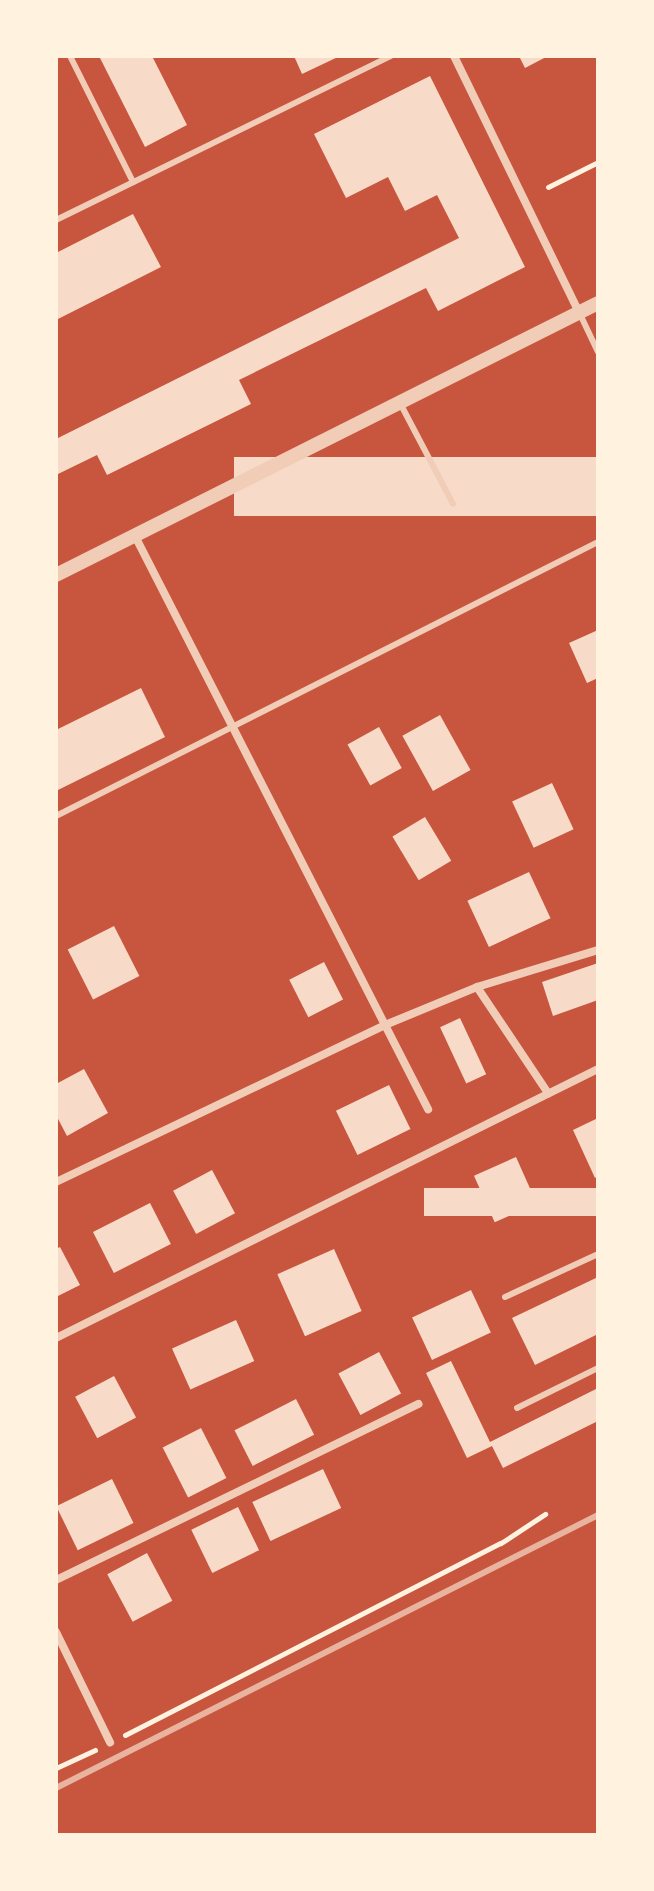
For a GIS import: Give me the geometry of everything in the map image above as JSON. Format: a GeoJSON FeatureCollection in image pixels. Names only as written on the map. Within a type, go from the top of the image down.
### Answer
{"type":"FeatureCollection","features":[{"type":"Feature","properties":{"kind":"street"},"geometry":{"type":"LineString","coordinates":[[454,56],[579,312]]}},
{"type":"Feature","properties":{"kind":"street"},"geometry":{"type":"LineString","coordinates":[[56,575],[598,303]]}},
{"type":"Feature","properties":{"kind":"street"},"geometry":{"type":"LineString","coordinates":[[135,536],[428,1109]]}},
{"type":"Feature","properties":{"kind":"street"},"geometry":{"type":"LineString","coordinates":[[56,1182],[385,1025],[477,987],[598,950]]}},
{"type":"Feature","properties":{"kind":"street"},"geometry":{"type":"LineString","coordinates":[[477,987],[548,1093]]}},
{"type":"Feature","properties":{"kind":"street"},"geometry":{"type":"LineString","coordinates":[[56,1338],[598,1069]]}},
{"type":"Feature","properties":{"kind":"street"},"geometry":{"type":"LineString","coordinates":[[56,1580],[418,1404]]}},
{"type":"Feature","properties":{"kind":"street"},"geometry":{"type":"LineString","coordinates":[[56,1632],[110,1742]]}},
{"type":"Feature","properties":{"kind":"lane"},"geometry":{"type":"LineString","coordinates":[[70,56],[133,182]]}},
{"type":"Feature","properties":{"kind":"lane"},"geometry":{"type":"LineString","coordinates":[[56,220],[391,56]]}},
{"type":"Feature","properties":{"kind":"lane"},"geometry":{"type":"LineString","coordinates":[[579,312],[598,352]]}},
{"type":"Feature","properties":{"kind":"lane"},"geometry":{"type":"LineString","coordinates":[[400,403],[453,504]]}},
{"type":"Feature","properties":{"kind":"lane"},"geometry":{"type":"LineString","coordinates":[[56,816],[598,542]]}},
{"type":"Feature","properties":{"kind":"lane"},"geometry":{"type":"LineString","coordinates":[[505,1297],[598,1254]]}},
{"type":"Feature","properties":{"kind":"lane"},"geometry":{"type":"LineString","coordinates":[[517,1408],[598,1368]]}},
{"type":"Feature","properties":{"kind":"path"},"geometry":{"type":"LineString","coordinates":[[548,187],[598,162]]}},
{"type":"Feature","properties":{"kind":"path"},"geometry":{"type":"LineString","coordinates":[[56,1768],[501,1543],[545,1514]]}},
{"type":"Feature","properties":{"kind":"building"},"geometry":{"type":"Polygon","coordinates":[[[99,56],[152,56],[187,125],[145,147],[99,56]]]}},
{"type":"Feature","properties":{"kind":"building"},"geometry":{"type":"Polygon","coordinates":[[[294,56],[340,56],[302,74],[294,56]]]}},
{"type":"Feature","properties":{"kind":"building"},"geometry":{"type":"Polygon","coordinates":[[[519,56],[548,56],[525,68],[519,56]]]}},
{"type":"Feature","properties":{"kind":"building"},"geometry":{"type":"Polygon","coordinates":[[[430,76],[525,267],[438,311],[426,288],[239,380],[251,404],[107,475],[97,455],[56,475],[56,439],[459,238],[437,195],[405,211],[388,177],[346,198],[314,134],[430,76]]]}},
{"type":"Feature","properties":{"kind":"building"},"geometry":{"type":"Polygon","coordinates":[[[133,214],[161,267],[56,320],[56,253],[133,214]]]}},
{"type":"Feature","properties":{"kind":"building"},"geometry":{"type":"Polygon","coordinates":[[[234,457],[598,457],[598,516],[234,516],[234,457]]]}},
{"type":"Feature","properties":{"kind":"building"},"geometry":{"type":"Polygon","coordinates":[[[598,630],[598,678],[587,683],[569,643],[598,630]]]}},
{"type":"Feature","properties":{"kind":"building"},"geometry":{"type":"Polygon","coordinates":[[[141,688],[165,737],[56,791],[56,730],[141,688]]]}},
{"type":"Feature","properties":{"kind":"building"},"geometry":{"type":"Polygon","coordinates":[[[440,715],[471,770],[433,791],[402,736],[440,715]]]}},
{"type":"Feature","properties":{"kind":"building"},"geometry":{"type":"Polygon","coordinates":[[[379,727],[402,768],[370,786],[348,744],[379,727]]]}},
{"type":"Feature","properties":{"kind":"building"},"geometry":{"type":"Polygon","coordinates":[[[552,783],[574,829],[534,848],[512,802],[552,783]]]}},
{"type":"Feature","properties":{"kind":"building"},"geometry":{"type":"Polygon","coordinates":[[[425,817],[451,861],[419,880],[392,837],[425,817]]]}},
{"type":"Feature","properties":{"kind":"building"},"geometry":{"type":"Polygon","coordinates":[[[529,872],[551,918],[489,947],[467,901],[529,872]]]}},
{"type":"Feature","properties":{"kind":"building"},"geometry":{"type":"Polygon","coordinates":[[[114,926],[139,976],[93,1000],[68,950],[114,926]]]}},
{"type":"Feature","properties":{"kind":"building"},"geometry":{"type":"Polygon","coordinates":[[[324,962],[343,999],[308,1017],[289,980],[324,962]]]}},
{"type":"Feature","properties":{"kind":"building"},"geometry":{"type":"Polygon","coordinates":[[[598,963],[598,1000],[553,1016],[542,982],[598,963]]]}},
{"type":"Feature","properties":{"kind":"building"},"geometry":{"type":"Polygon","coordinates":[[[460,1018],[486,1074],[466,1083],[440,1027],[460,1018]]]}},
{"type":"Feature","properties":{"kind":"building"},"geometry":{"type":"Polygon","coordinates":[[[84,1069],[108,1113],[67,1136],[56,1115],[56,1084],[84,1069]]]}},
{"type":"Feature","properties":{"kind":"building"},"geometry":{"type":"Polygon","coordinates":[[[389,1085],[410,1129],[357,1155],[336,1111],[389,1085]]]}},
{"type":"Feature","properties":{"kind":"building"},"geometry":{"type":"Polygon","coordinates":[[[598,1118],[598,1176],[595,1178],[573,1130],[598,1118]]]}},
{"type":"Feature","properties":{"kind":"building"},"geometry":{"type":"Polygon","coordinates":[[[516,1157],[537,1204],[495,1222],[474,1176],[516,1157]]]}},
{"type":"Feature","properties":{"kind":"building"},"geometry":{"type":"Polygon","coordinates":[[[212,1170],[235,1213],[196,1234],[173,1191],[212,1170]]]}},
{"type":"Feature","properties":{"kind":"building"},"geometry":{"type":"Polygon","coordinates":[[[424,1188],[598,1188],[598,1216],[424,1216],[424,1188]]]}},
{"type":"Feature","properties":{"kind":"building"},"geometry":{"type":"Polygon","coordinates":[[[150,1203],[171,1244],[114,1273],[93,1232],[150,1203]]]}},
{"type":"Feature","properties":{"kind":"building"},"geometry":{"type":"Polygon","coordinates":[[[60,1247],[80,1285],[56,1297],[56,1249],[60,1247]]]}},
{"type":"Feature","properties":{"kind":"building"},"geometry":{"type":"Polygon","coordinates":[[[334,1249],[362,1311],[305,1336],[277,1274],[334,1249]]]}},
{"type":"Feature","properties":{"kind":"building"},"geometry":{"type":"Polygon","coordinates":[[[598,1277],[598,1334],[535,1365],[512,1318],[598,1277]]]}},
{"type":"Feature","properties":{"kind":"building"},"geometry":{"type":"Polygon","coordinates":[[[471,1290],[491,1333],[432,1360],[412,1317],[471,1290]]]}},
{"type":"Feature","properties":{"kind":"building"},"geometry":{"type":"Polygon","coordinates":[[[236,1320],[254,1361],[190,1390],[172,1348],[236,1320]]]}},
{"type":"Feature","properties":{"kind":"building"},"geometry":{"type":"Polygon","coordinates":[[[379,1352],[401,1393],[360,1415],[338,1374],[379,1352]]]}},
{"type":"Feature","properties":{"kind":"building"},"geometry":{"type":"Polygon","coordinates":[[[451,1361],[490,1442],[598,1388],[598,1421],[503,1468],[492,1446],[467,1458],[426,1373],[451,1361]]]}},
{"type":"Feature","properties":{"kind":"building"},"geometry":{"type":"Polygon","coordinates":[[[114,1376],[136,1417],[97,1438],[75,1397],[114,1376]]]}},
{"type":"Feature","properties":{"kind":"building"},"geometry":{"type":"Polygon","coordinates":[[[296,1399],[314,1435],[253,1466],[235,1430],[296,1399]]]}},
{"type":"Feature","properties":{"kind":"building"},"geometry":{"type":"Polygon","coordinates":[[[201,1428],[226,1478],[188,1497],[163,1448],[201,1428]]]}},
{"type":"Feature","properties":{"kind":"building"},"geometry":{"type":"Polygon","coordinates":[[[323,1469],[341,1508],[270,1541],[252,1502],[323,1469]]]}},
{"type":"Feature","properties":{"kind":"building"},"geometry":{"type":"Polygon","coordinates":[[[112,1479],[133,1523],[78,1550],[56,1506],[112,1479]]]}},
{"type":"Feature","properties":{"kind":"building"},"geometry":{"type":"Polygon","coordinates":[[[238,1507],[259,1550],[212,1573],[191,1530],[238,1507]]]}},
{"type":"Feature","properties":{"kind":"building"},"geometry":{"type":"Polygon","coordinates":[[[147,1553],[172,1601],[133,1622],[107,1574],[147,1553]]]}},
{"type":"Feature","properties":{"kind":"railway"},"geometry":{"type":"LineString","coordinates":[[56,1788],[598,1515]]}}]}
